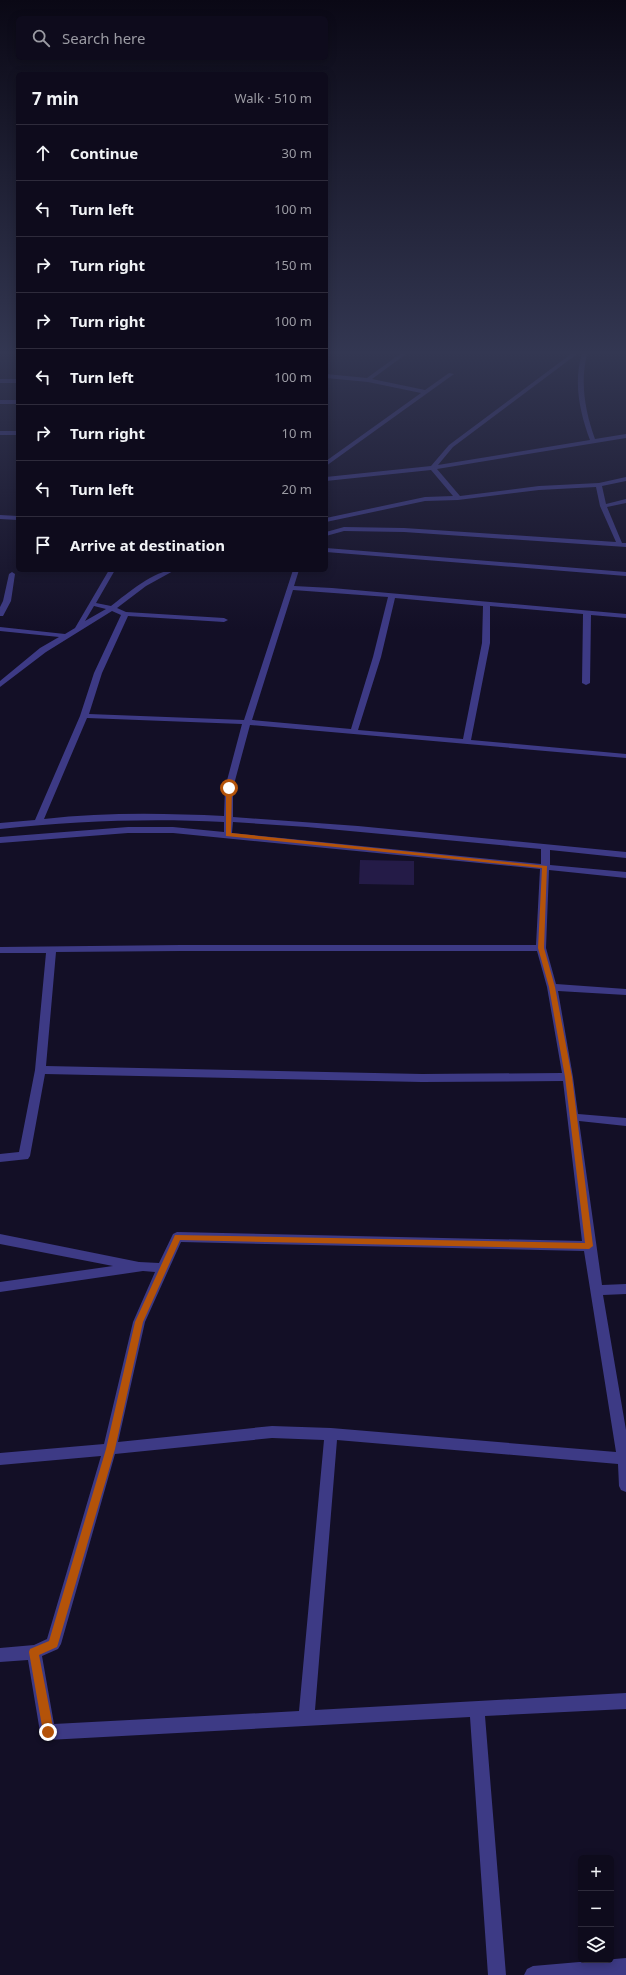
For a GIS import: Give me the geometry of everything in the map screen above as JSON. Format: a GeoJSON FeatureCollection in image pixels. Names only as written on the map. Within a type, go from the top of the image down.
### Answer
{"type":"FeatureCollection","features":[{"type":"Feature","properties":{"kind":"street"},"geometry":{"type":"LineString","coordinates":[[328,463],[351,446]]}},
{"type":"Feature","properties":{"kind":"street"},"geometry":{"type":"LineString","coordinates":[[432,468],[451,446]]}},
{"type":"Feature","properties":{"kind":"street"},"geometry":{"type":"LineString","coordinates":[[328,479],[432,468],[566,446]]}},
{"type":"Feature","properties":{"kind":"street"},"geometry":{"type":"LineString","coordinates":[[432,468],[458,498]]}},
{"type":"Feature","properties":{"kind":"street"},"geometry":{"type":"LineString","coordinates":[[328,520],[425,499],[458,498],[539,488],[599,485],[626,479]]}},
{"type":"Feature","properties":{"kind":"street"},"geometry":{"type":"LineString","coordinates":[[599,485],[603,506],[623,545]]}},
{"type":"Feature","properties":{"kind":"street"},"geometry":{"type":"LineString","coordinates":[[603,506],[626,501]]}},
{"type":"Feature","properties":{"kind":"street"},"geometry":{"type":"LineString","coordinates":[[0,517],[16,518]]}},
{"type":"Feature","properties":{"kind":"street"},"geometry":{"type":"LineString","coordinates":[[328,533],[344,529],[404,530],[623,545]]}},
{"type":"Feature","properties":{"kind":"street"},"geometry":{"type":"LineString","coordinates":[[328,550],[626,574]]}},
{"type":"Feature","properties":{"kind":"street"},"geometry":{"type":"LineString","coordinates":[[76,630],[111,572]]}},
{"type":"Feature","properties":{"kind":"street"},"geometry":{"type":"LineString","coordinates":[[0,685],[43,650],[112,608],[144,585],[168,572]]}},
{"type":"Feature","properties":{"kind":"street"},"geometry":{"type":"LineString","coordinates":[[228,835],[229,788],[247,722],[295,572]]}},
{"type":"Feature","properties":{"kind":"street"},"geometry":{"type":"LineString","coordinates":[[0,614],[7,601],[12,574]]}},
{"type":"Feature","properties":{"kind":"street"},"geometry":{"type":"LineString","coordinates":[[291,588],[626,616]]}},
{"type":"Feature","properties":{"kind":"street"},"geometry":{"type":"LineString","coordinates":[[354,731],[377,656],[392,596]]}},
{"type":"Feature","properties":{"kind":"street"},"geometry":{"type":"LineString","coordinates":[[93,604],[112,608],[124,614],[224,620]]}},
{"type":"Feature","properties":{"kind":"street"},"geometry":{"type":"LineString","coordinates":[[467,741],[486,643],[487,605]]}},
{"type":"Feature","properties":{"kind":"street"},"geometry":{"type":"LineString","coordinates":[[586,683],[587,613]]}},
{"type":"Feature","properties":{"kind":"street"},"geometry":{"type":"LineString","coordinates":[[39,821],[84,716],[98,673],[124,614]]}},
{"type":"Feature","properties":{"kind":"street"},"geometry":{"type":"LineString","coordinates":[[0,628],[67,636]]}},
{"type":"Feature","properties":{"kind":"street"},"geometry":{"type":"LineString","coordinates":[[84,716],[247,722],[626,756]]}},
{"type":"Feature","properties":{"kind":"street"},"geometry":{"type":"LineString","coordinates":[[0,826],[39,821],[130,817],[228,819],[343,827],[626,855]]}},
{"type":"Feature","properties":{"kind":"street"},"geometry":{"type":"LineString","coordinates":[[0,840],[128,830],[173,830],[626,875]]}},
{"type":"Feature","properties":{"kind":"street"},"geometry":{"type":"LineString","coordinates":[[546,848],[541,948],[552,987],[568,1077],[589,1246],[624,1459],[626,1486]]}},
{"type":"Feature","properties":{"kind":"street"},"geometry":{"type":"LineString","coordinates":[[0,950],[541,948]]}},
{"type":"Feature","properties":{"kind":"street"},"geometry":{"type":"LineString","coordinates":[[0,1158],[24,1156],[40,1070],[51,949]]}},
{"type":"Feature","properties":{"kind":"street"},"geometry":{"type":"LineString","coordinates":[[552,987],[626,992]]}},
{"type":"Feature","properties":{"kind":"street"},"geometry":{"type":"LineString","coordinates":[[40,1070],[422,1078],[568,1077]]}},
{"type":"Feature","properties":{"kind":"street"},"geometry":{"type":"LineString","coordinates":[[573,1117],[626,1122]]}},
{"type":"Feature","properties":{"kind":"street"},"geometry":{"type":"LineString","coordinates":[[0,1655],[34,1652],[53,1644],[110,1449],[139,1322],[177,1237],[589,1246]]}},
{"type":"Feature","properties":{"kind":"street"},"geometry":{"type":"LineString","coordinates":[[0,1239],[143,1266],[163,1268]]}},
{"type":"Feature","properties":{"kind":"street"},"geometry":{"type":"LineString","coordinates":[[0,1287],[143,1266]]}},
{"type":"Feature","properties":{"kind":"street"},"geometry":{"type":"LineString","coordinates":[[596,1290],[626,1289]]}},
{"type":"Feature","properties":{"kind":"street"},"geometry":{"type":"LineString","coordinates":[[0,1459],[272,1432],[331,1434],[624,1459]]}},
{"type":"Feature","properties":{"kind":"street"},"geometry":{"type":"LineString","coordinates":[[306,1719],[331,1434]]}},
{"type":"Feature","properties":{"kind":"street"},"geometry":{"type":"LineString","coordinates":[[34,1652],[48,1732],[626,1701]]}},
{"type":"Feature","properties":{"kind":"street"},"geometry":{"type":"LineString","coordinates":[[477,1709],[497,1975]]}},
{"type":"Feature","properties":{"kind":"street"},"geometry":{"type":"LineString","coordinates":[[533,1975],[626,1967]]}},
{"type":"Feature","properties":{"kind":"building"},"geometry":{"type":"Polygon","coordinates":[[[360,860],[414,861],[414,885],[359,884],[360,860]]]}},
{"type":"Feature","properties":{"kind":"route"},"geometry":{"type":"LineString","coordinates":[[48,1732],[34,1652],[53,1644],[110,1449],[139,1322],[177,1237],[589,1246],[568,1077],[552,987],[541,948],[545,867],[228,835],[229,788]]}}]}
